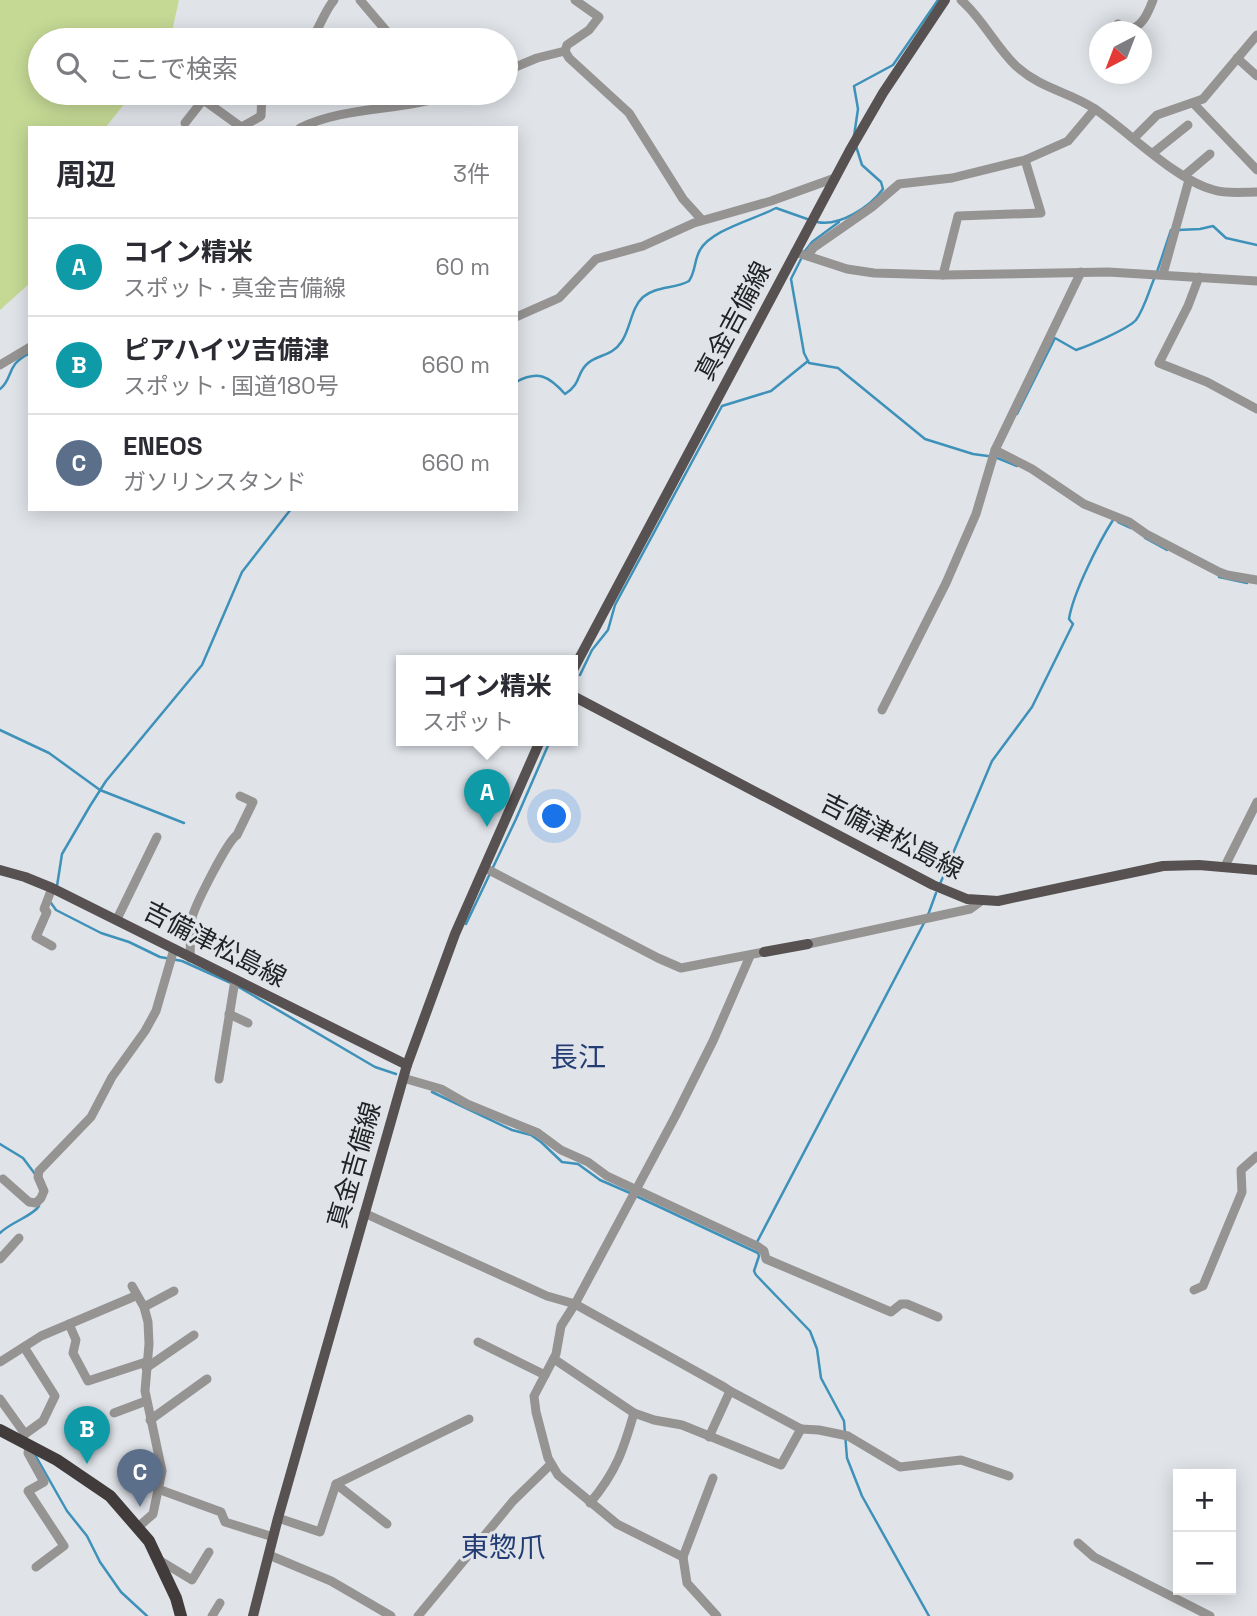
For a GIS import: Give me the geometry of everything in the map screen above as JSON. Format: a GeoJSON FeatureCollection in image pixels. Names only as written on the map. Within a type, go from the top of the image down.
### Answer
{"type":"FeatureCollection","features":[{"type":"Feature","properties":{"kind":"highway"},"geometry":{"type":"LineString","coordinates":[[0,1430],[25,1440],[110,1496],[149,1541],[176,1598],[181,1616]]}},
{"type":"Feature","properties":{"kind":"main road","name":"真金吉備線"},"geometry":{"type":"LineString","coordinates":[[578,661],[803,254],[811,221],[850,150],[883,93],[945,0]]}},
{"type":"Feature","properties":{"kind":"main road","name":"吉備津松島線"},"geometry":{"type":"LineString","coordinates":[[578,699],[954,895],[981,901],[998,901],[1163,866],[1225,866],[1257,870]]}},
{"type":"Feature","properties":{"kind":"main road","name":"真金吉備線"},"geometry":{"type":"LineString","coordinates":[[253,1616],[278,1518],[407,1065],[432,992],[538,746]]}},
{"type":"Feature","properties":{"kind":"main road","name":"吉備津松島線"},"geometry":{"type":"LineString","coordinates":[[0,870],[52,888],[117,919],[407,1065]]}},
{"type":"Feature","properties":{"kind":"main road"},"geometry":{"type":"LineString","coordinates":[[764,952],[808,944]]}},
{"type":"Feature","properties":{"kind":"street"},"geometry":{"type":"LineString","coordinates":[[320,28],[324,12],[334,0]]}},
{"type":"Feature","properties":{"kind":"street"},"geometry":{"type":"LineString","coordinates":[[360,0],[384,28]]}},
{"type":"Feature","properties":{"kind":"street"},"geometry":{"type":"LineString","coordinates":[[518,66],[565,51],[568,45],[589,30],[599,17],[575,0]]}},
{"type":"Feature","properties":{"kind":"street"},"geometry":{"type":"LineString","coordinates":[[961,0],[984,22],[1017,66],[1045,87],[1078,99],[1095,109],[1186,178],[1215,191],[1257,192]]}},
{"type":"Feature","properties":{"kind":"street"},"geometry":{"type":"LineString","coordinates":[[1140,21],[1153,0]]}},
{"type":"Feature","properties":{"kind":"street"},"geometry":{"type":"LineString","coordinates":[[1134,138],[1157,115],[1203,99],[1257,35]]}},
{"type":"Feature","properties":{"kind":"street"},"geometry":{"type":"LineString","coordinates":[[565,51],[569,58],[629,113],[683,199],[702,220]]}},
{"type":"Feature","properties":{"kind":"street"},"geometry":{"type":"LineString","coordinates":[[1237,58],[1257,76]]}},
{"type":"Feature","properties":{"kind":"street"},"geometry":{"type":"LineString","coordinates":[[1194,104],[1257,170]]}},
{"type":"Feature","properties":{"kind":"street"},"geometry":{"type":"LineString","coordinates":[[185,123],[199,105]]}},
{"type":"Feature","properties":{"kind":"street"},"geometry":{"type":"LineString","coordinates":[[210,105],[240,126]]}},
{"type":"Feature","properties":{"kind":"street"},"geometry":{"type":"LineString","coordinates":[[243,126],[261,116],[261,105]]}},
{"type":"Feature","properties":{"kind":"street"},"geometry":{"type":"LineString","coordinates":[[305,126],[330,116],[388,105]]}},
{"type":"Feature","properties":{"kind":"street"},"geometry":{"type":"LineString","coordinates":[[803,254],[872,207],[899,184],[952,178],[1025,160],[1068,141],[1095,109]]}},
{"type":"Feature","properties":{"kind":"street"},"geometry":{"type":"LineString","coordinates":[[1153,153],[1188,125]]}},
{"type":"Feature","properties":{"kind":"street"},"geometry":{"type":"LineString","coordinates":[[1158,273],[1175,229],[1186,178],[1210,155]]}},
{"type":"Feature","properties":{"kind":"street"},"geometry":{"type":"LineString","coordinates":[[943,275],[958,216],[1041,213],[1025,160]]}},
{"type":"Feature","properties":{"kind":"street"},"geometry":{"type":"LineString","coordinates":[[518,316],[559,298],[596,259],[643,246],[702,220],[772,201],[835,178]]}},
{"type":"Feature","properties":{"kind":"street"},"geometry":{"type":"LineString","coordinates":[[803,254],[857,272],[943,275],[1158,273],[1257,281]]}},
{"type":"Feature","properties":{"kind":"street"},"geometry":{"type":"LineString","coordinates":[[882,710],[963,545],[996,454],[1081,272]]}},
{"type":"Feature","properties":{"kind":"street"},"geometry":{"type":"LineString","coordinates":[[1199,278],[1159,363],[1207,382],[1257,409]]}},
{"type":"Feature","properties":{"kind":"street"},"geometry":{"type":"LineString","coordinates":[[0,365],[28,348]]}},
{"type":"Feature","properties":{"kind":"street"},"geometry":{"type":"LineString","coordinates":[[996,454],[1059,485],[1084,504],[1129,522],[1146,534],[1219,572],[1257,580]]}},
{"type":"Feature","properties":{"kind":"street"},"geometry":{"type":"LineString","coordinates":[[191,958],[192,919],[223,854],[253,802],[240,796]]}},
{"type":"Feature","properties":{"kind":"street"},"geometry":{"type":"LineString","coordinates":[[1225,866],[1257,802]]}},
{"type":"Feature","properties":{"kind":"street"},"geometry":{"type":"LineString","coordinates":[[117,919],[157,838]]}},
{"type":"Feature","properties":{"kind":"street"},"geometry":{"type":"LineString","coordinates":[[485,868],[681,968],[764,952]]}},
{"type":"Feature","properties":{"kind":"street"},"geometry":{"type":"LineString","coordinates":[[52,888],[44,909],[47,912],[36,937],[52,946]]}},
{"type":"Feature","properties":{"kind":"street"},"geometry":{"type":"LineString","coordinates":[[808,944],[970,909],[981,901]]}},
{"type":"Feature","properties":{"kind":"street"},"geometry":{"type":"LineString","coordinates":[[1,1179],[29,1202],[36,1203],[41,1198],[44,1191],[38,1171],[91,1117],[112,1077],[145,1031],[156,1011],[174,949]]}},
{"type":"Feature","properties":{"kind":"street"},"geometry":{"type":"LineString","coordinates":[[683,1557],[617,1524],[558,1475],[551,1464],[534,1401],[535,1391],[554,1359],[561,1326],[637,1190],[713,1041],[750,956]]}},
{"type":"Feature","properties":{"kind":"street"},"geometry":{"type":"LineString","coordinates":[[219,1079],[236,980]]}},
{"type":"Feature","properties":{"kind":"street"},"geometry":{"type":"LineString","coordinates":[[229,1014],[248,1023]]}},
{"type":"Feature","properties":{"kind":"street"},"geometry":{"type":"LineString","coordinates":[[403,1078],[441,1089],[501,1119],[538,1133],[561,1150],[588,1162],[607,1176],[757,1246],[764,1251],[766,1259],[891,1312],[901,1304],[907,1304],[938,1317]]}},
{"type":"Feature","properties":{"kind":"street"},"geometry":{"type":"LineString","coordinates":[[1194,1290],[1203,1286],[1242,1192],[1241,1170],[1257,1156]]}},
{"type":"Feature","properties":{"kind":"street"},"geometry":{"type":"LineString","coordinates":[[364,1213],[536,1291],[575,1304],[801,1429],[848,1436],[900,1467],[961,1460],[1009,1476]]}},
{"type":"Feature","properties":{"kind":"street"},"geometry":{"type":"LineString","coordinates":[[0,1259],[19,1237]]}},
{"type":"Feature","properties":{"kind":"street"},"geometry":{"type":"LineString","coordinates":[[132,1286],[144,1307],[149,1344],[146,1401],[162,1471],[153,1514],[137,1528]]}},
{"type":"Feature","properties":{"kind":"street"},"geometry":{"type":"LineString","coordinates":[[144,1307],[174,1291]]}},
{"type":"Feature","properties":{"kind":"street"},"geometry":{"type":"LineString","coordinates":[[0,1362],[41,1336],[133,1297]]}},
{"type":"Feature","properties":{"kind":"street"},"geometry":{"type":"LineString","coordinates":[[69,1324],[76,1340],[73,1353],[88,1381],[146,1365],[194,1335]]}},
{"type":"Feature","properties":{"kind":"street"},"geometry":{"type":"LineString","coordinates":[[478,1342],[545,1375]]}},
{"type":"Feature","properties":{"kind":"street"},"geometry":{"type":"LineString","coordinates":[[24,1347],[55,1396],[43,1421],[25,1440]]}},
{"type":"Feature","properties":{"kind":"street"},"geometry":{"type":"LineString","coordinates":[[554,1359],[634,1413],[682,1425],[781,1465],[801,1429]]}},
{"type":"Feature","properties":{"kind":"street"},"geometry":{"type":"LineString","coordinates":[[150,1420],[207,1379]]}},
{"type":"Feature","properties":{"kind":"street"},"geometry":{"type":"LineString","coordinates":[[709,1437],[730,1391]]}},
{"type":"Feature","properties":{"kind":"street"},"geometry":{"type":"LineString","coordinates":[[0,1399],[25,1440],[28,1453],[44,1482],[28,1491],[64,1546],[36,1567]]}},
{"type":"Feature","properties":{"kind":"street"},"geometry":{"type":"LineString","coordinates":[[114,1413],[146,1401]]}},
{"type":"Feature","properties":{"kind":"street"},"geometry":{"type":"LineString","coordinates":[[590,1503],[607,1483],[621,1457],[634,1413]]}},
{"type":"Feature","properties":{"kind":"street"},"geometry":{"type":"LineString","coordinates":[[278,1518],[320,1532],[336,1484],[469,1419]]}},
{"type":"Feature","properties":{"kind":"street"},"geometry":{"type":"LineString","coordinates":[[418,1616],[513,1501],[551,1464]]}},
{"type":"Feature","properties":{"kind":"street"},"geometry":{"type":"LineString","coordinates":[[713,1478],[683,1557],[687,1583],[717,1616]]}},
{"type":"Feature","properties":{"kind":"street"},"geometry":{"type":"LineString","coordinates":[[336,1484],[387,1524]]}},
{"type":"Feature","properties":{"kind":"street"},"geometry":{"type":"LineString","coordinates":[[158,1489],[221,1513],[225,1522],[273,1537]]}},
{"type":"Feature","properties":{"kind":"street"},"geometry":{"type":"LineString","coordinates":[[1079,1543],[1094,1557],[1210,1616]]}},
{"type":"Feature","properties":{"kind":"street"},"geometry":{"type":"LineString","coordinates":[[157,1559],[192,1580],[209,1552]]}},
{"type":"Feature","properties":{"kind":"street"},"geometry":{"type":"LineString","coordinates":[[269,1555],[331,1581],[391,1616]]}},
{"type":"Feature","properties":{"kind":"street"},"geometry":{"type":"LineString","coordinates":[[212,1616],[220,1603]]}},
{"type":"Feature","properties":{"kind":"green space"},"geometry":{"type":"Polygon","coordinates":[[[0,0],[179,0],[173,28],[28,28],[28,105],[123,105],[107,126],[28,126],[28,285],[0,310],[0,0]]]}},
{"type":"Feature","properties":{"kind":"waterway"},"geometry":{"type":"LineString","coordinates":[[854,136],[858,109],[854,86],[893,65],[938,0]]}},
{"type":"Feature","properties":{"kind":"waterway"},"geometry":{"type":"LineString","coordinates":[[817,222],[844,219],[870,202],[883,189],[881,182],[862,165],[856,146]]}},
{"type":"Feature","properties":{"kind":"waterway"},"geometry":{"type":"LineString","coordinates":[[518,381],[531,376],[543,377],[565,394],[577,382],[587,364],[618,346],[643,297],[648,293],[689,281],[700,250],[713,237],[776,208],[810,220]]}},
{"type":"Feature","properties":{"kind":"waterway"},"geometry":{"type":"LineString","coordinates":[[805,251],[812,242],[839,222]]}},
{"type":"Feature","properties":{"kind":"waterway"},"geometry":{"type":"LineString","coordinates":[[1178,230],[1213,226],[1226,238],[1257,245]]}},
{"type":"Feature","properties":{"kind":"waterway"},"geometry":{"type":"LineString","coordinates":[[1157,272],[1171,230]]}},
{"type":"Feature","properties":{"kind":"waterway"},"geometry":{"type":"LineString","coordinates":[[802,257],[791,279],[804,353],[809,363],[838,368],[925,439],[973,454],[995,457],[1017,466]]}},
{"type":"Feature","properties":{"kind":"waterway"},"geometry":{"type":"LineString","coordinates":[[1017,414],[1055,338],[1076,350],[1125,328],[1139,316],[1154,279]]}},
{"type":"Feature","properties":{"kind":"waterway"},"geometry":{"type":"LineString","coordinates":[[0,389],[17,362],[28,354]]}},
{"type":"Feature","properties":{"kind":"waterway"},"geometry":{"type":"LineString","coordinates":[[580,675],[592,650],[608,630],[615,605],[722,406],[771,391],[808,361]]}},
{"type":"Feature","properties":{"kind":"waterway"},"geometry":{"type":"LineString","coordinates":[[57,886],[62,854],[90,806],[106,781],[202,665],[242,572],[289,511]]}},
{"type":"Feature","properties":{"kind":"waterway"},"geometry":{"type":"LineString","coordinates":[[940,884],[992,761],[1032,707],[1073,624],[1069,619],[1071,608],[1094,554],[1113,520]]}},
{"type":"Feature","properties":{"kind":"waterway"},"geometry":{"type":"LineString","coordinates":[[1118,522],[1131,528]]}},
{"type":"Feature","properties":{"kind":"waterway"},"geometry":{"type":"LineString","coordinates":[[1145,538],[1167,550]]}},
{"type":"Feature","properties":{"kind":"waterway"},"geometry":{"type":"LineString","coordinates":[[1219,577],[1247,583]]}},
{"type":"Feature","properties":{"kind":"waterway"},"geometry":{"type":"LineString","coordinates":[[0,730],[49,753],[100,790],[184,823]]}},
{"type":"Feature","properties":{"kind":"waterway"},"geometry":{"type":"LineString","coordinates":[[466,924],[548,746]]}},
{"type":"Feature","properties":{"kind":"waterway"},"geometry":{"type":"LineString","coordinates":[[928,915],[936,893]]}},
{"type":"Feature","properties":{"kind":"waterway"},"geometry":{"type":"LineString","coordinates":[[51,903],[56,910],[101,933],[129,942],[160,957],[182,961],[231,983]]}},
{"type":"Feature","properties":{"kind":"waterway"},"geometry":{"type":"LineString","coordinates":[[756,1244],[925,921]]}},
{"type":"Feature","properties":{"kind":"waterway"},"geometry":{"type":"LineString","coordinates":[[237,986],[375,1067],[396,1074]]}},
{"type":"Feature","properties":{"kind":"waterway"},"geometry":{"type":"LineString","coordinates":[[432,1092],[512,1130],[531,1135],[562,1162],[578,1164],[600,1180],[630,1193]]}},
{"type":"Feature","properties":{"kind":"waterway"},"geometry":{"type":"LineString","coordinates":[[0,1144],[23,1158],[35,1174]]}},
{"type":"Feature","properties":{"kind":"waterway"},"geometry":{"type":"LineString","coordinates":[[636,1196],[758,1253],[754,1271],[756,1275],[810,1331],[817,1349],[821,1378],[844,1421],[847,1458],[862,1496],[929,1616]]}},
{"type":"Feature","properties":{"kind":"waterway"},"geometry":{"type":"LineString","coordinates":[[0,1233],[39,1206]]}},
{"type":"Feature","properties":{"kind":"waterway"},"geometry":{"type":"LineString","coordinates":[[34,1453],[67,1511],[87,1536],[100,1562],[121,1592],[147,1616]]}},
{"type":"Feature","properties":{"kind":"place","name":"コイン精米"},"geometry":{"type":"Point","coordinates":[487,827]}},
{"type":"Feature","properties":{"kind":"place","name":"ピアハイツ吉備津"},"geometry":{"type":"Point","coordinates":[87,1464]}},
{"type":"Feature","properties":{"kind":"place","name":"ENEOS"},"geometry":{"type":"Point","coordinates":[140,1507]}},
{"type":"Feature","properties":{"kind":"district","name":"長江"},"geometry":{"type":"Point","coordinates":[578,1057]}},
{"type":"Feature","properties":{"kind":"district","name":"東惣爪"},"geometry":{"type":"Point","coordinates":[503,1547]}}]}
